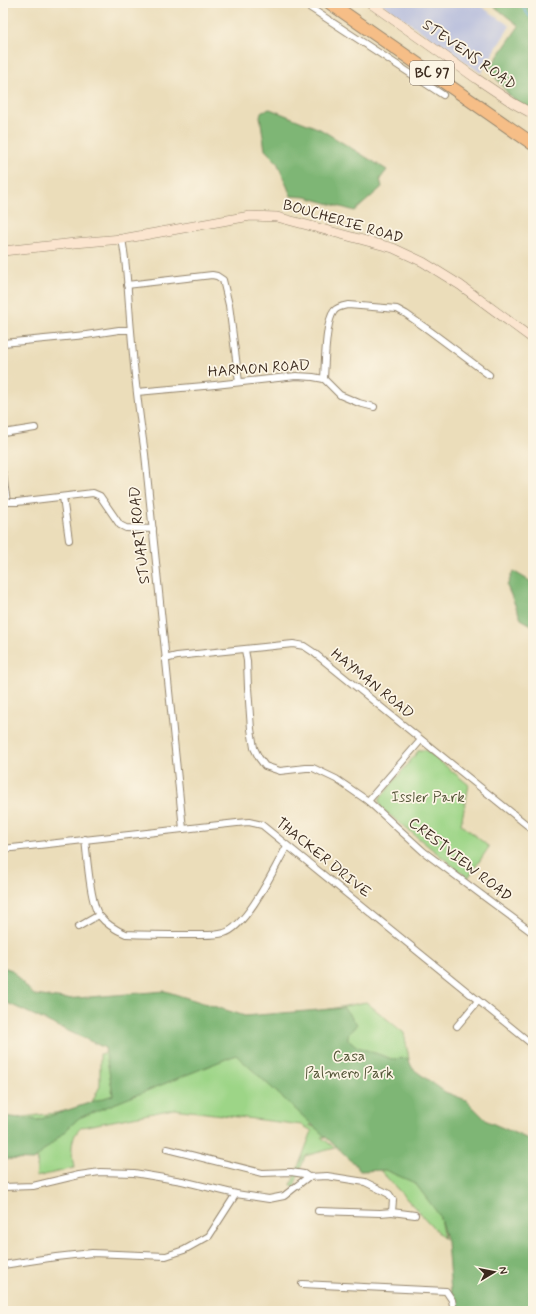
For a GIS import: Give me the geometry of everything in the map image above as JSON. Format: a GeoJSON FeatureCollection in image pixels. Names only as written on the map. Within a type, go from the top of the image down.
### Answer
{"type":"FeatureCollection","features":[{"type":"Feature","properties":{"kind":"highway","name":"BC 97"},"geometry":{"type":"LineString","coordinates":[[330,3],[533,144]]}},
{"type":"Feature","properties":{"kind":"highway","name":"BC 97"},"geometry":{"type":"LineString","coordinates":[[341,3],[533,134]]}},
{"type":"Feature","properties":{"kind":"main road","name":"STEVENS ROAD"},"geometry":{"type":"LineString","coordinates":[[370,3],[477,79],[513,103],[533,114]]}},
{"type":"Feature","properties":{"kind":"main road","name":"BOUCHERIE ROAD"},"geometry":{"type":"LineString","coordinates":[[3,251],[122,239],[250,216],[277,217],[393,248],[423,262],[460,285],[533,339]]}},
{"type":"Feature","properties":{"kind":"street"},"geometry":{"type":"LineString","coordinates":[[304,3],[443,95]]}},
{"type":"Feature","properties":{"kind":"street","name":"STUART ROAD"},"geometry":{"type":"LineString","coordinates":[[122,239],[126,260],[130,330],[136,392],[145,454],[183,829]]}},
{"type":"Feature","properties":{"kind":"street"},"geometry":{"type":"LineString","coordinates":[[128,285],[212,275],[223,280],[229,305],[238,382]]}},
{"type":"Feature","properties":{"kind":"street"},"geometry":{"type":"LineString","coordinates":[[324,379],[328,327],[334,311],[341,306],[397,309],[430,331],[489,375]]}},
{"type":"Feature","properties":{"kind":"street"},"geometry":{"type":"LineString","coordinates":[[3,343],[130,330]]}},
{"type":"Feature","properties":{"kind":"street","name":"HARMON ROAD"},"geometry":{"type":"LineString","coordinates":[[136,392],[296,376],[324,379],[340,395],[359,403],[374,407]]}},
{"type":"Feature","properties":{"kind":"street"},"geometry":{"type":"LineString","coordinates":[[3,433],[35,428]]}},
{"type":"Feature","properties":{"kind":"street"},"geometry":{"type":"LineString","coordinates":[[3,474],[7,502],[93,494],[100,496],[120,525],[126,528],[152,529]]}},
{"type":"Feature","properties":{"kind":"street"},"geometry":{"type":"LineString","coordinates":[[63,497],[69,540]]}},
{"type":"Feature","properties":{"kind":"street","name":"HAYMAN ROAD"},"geometry":{"type":"LineString","coordinates":[[165,659],[177,656],[293,644],[304,646],[533,830]]}},
{"type":"Feature","properties":{"kind":"street","name":"CRESTVIEW ROAD"},"geometry":{"type":"LineString","coordinates":[[245,650],[251,729],[254,748],[258,758],[265,766],[280,771],[306,768],[320,770],[336,779],[368,801],[424,852],[533,933]]}},
{"type":"Feature","properties":{"kind":"street"},"geometry":{"type":"LineString","coordinates":[[368,801],[421,740]]}},
{"type":"Feature","properties":{"kind":"street","name":"THACKER DRIVE"},"geometry":{"type":"LineString","coordinates":[[3,848],[249,822],[262,825],[533,1045]]}},
{"type":"Feature","properties":{"kind":"street"},"geometry":{"type":"LineString","coordinates":[[85,839],[94,904],[99,915],[115,929],[126,934],[224,934],[236,927],[244,918],[287,846]]}},
{"type":"Feature","properties":{"kind":"street"},"geometry":{"type":"LineString","coordinates":[[78,927],[99,915]]}},
{"type":"Feature","properties":{"kind":"street"},"geometry":{"type":"LineString","coordinates":[[457,1026],[478,1001]]}},
{"type":"Feature","properties":{"kind":"street"},"geometry":{"type":"LineString","coordinates":[[167,1149],[262,1173],[291,1172],[304,1174],[308,1177],[327,1176],[366,1182],[389,1194],[393,1200],[392,1212]]}},
{"type":"Feature","properties":{"kind":"street"},"geometry":{"type":"LineString","coordinates":[[3,1187],[33,1186],[79,1175],[100,1172],[134,1173],[182,1180],[236,1194],[269,1199],[284,1196],[308,1177]]}},
{"type":"Feature","properties":{"kind":"street"},"geometry":{"type":"LineString","coordinates":[[3,1266],[56,1257],[92,1253],[166,1256],[184,1250],[209,1236],[236,1194]]}},
{"type":"Feature","properties":{"kind":"street"},"geometry":{"type":"LineString","coordinates":[[318,1211],[392,1212],[415,1215]]}},
{"type":"Feature","properties":{"kind":"street"},"geometry":{"type":"LineString","coordinates":[[302,1284],[446,1291],[452,1300],[454,1311]]}},
{"type":"Feature","properties":{"kind":"shaded area"},"geometry":{"type":"Polygon","coordinates":[[[381,3],[476,3],[510,26],[481,73],[381,3]]]}},
{"type":"Feature","properties":{"kind":"green space"},"geometry":{"type":"Polygon","coordinates":[[[490,3],[533,3],[533,116],[509,95],[489,69],[519,26],[490,3]]]}},
{"type":"Feature","properties":{"kind":"green space"},"geometry":{"type":"Polygon","coordinates":[[[270,109],[320,129],[387,170],[380,179],[382,187],[355,211],[306,197],[291,196],[277,162],[265,150],[260,116],[262,111],[270,109]]]}},
{"type":"Feature","properties":{"kind":"green space"},"geometry":{"type":"Polygon","coordinates":[[[513,571],[533,583],[533,626],[521,619],[507,586],[513,571]]]}},
{"type":"Feature","properties":{"kind":"green space","name":"Issler Park"},"geometry":{"type":"Polygon","coordinates":[[[419,750],[426,750],[469,785],[461,824],[489,847],[468,878],[381,808],[379,800],[419,750]]]}},
{"type":"Feature","properties":{"kind":"green space"},"geometry":{"type":"Polygon","coordinates":[[[3,967],[12,970],[34,995],[65,999],[165,991],[245,1016],[344,1008],[357,1024],[348,1035],[348,1040],[358,1047],[392,1059],[407,1058],[413,1069],[445,1092],[466,1100],[487,1121],[533,1141],[533,1311],[459,1310],[451,1292],[447,1242],[439,1215],[415,1183],[385,1170],[360,1171],[354,1163],[236,1055],[79,1118],[34,1160],[3,1159],[3,1116],[38,1120],[113,1095],[105,1048],[3,1001],[3,967]]]}},
{"type":"Feature","properties":{"kind":"green space","name":"Casa Palmero Park"},"geometry":{"type":"Polygon","coordinates":[[[366,1002],[404,1033],[444,1239],[336,1123],[309,1125],[329,1134],[329,1137],[321,1137],[335,1148],[305,1156],[294,1187],[291,1185],[312,1131],[302,1125],[174,1109],[82,1127],[75,1136],[72,1146],[74,1168],[36,1177],[38,1159],[3,1155],[15,1118],[55,1113],[90,1106],[100,1086],[100,1054],[366,1002]]]}},
{"type":"Feature","properties":{"kind":"waterway"},"geometry":{"type":"LineString","coordinates":[[520,3],[529,16],[533,19]]}}]}
